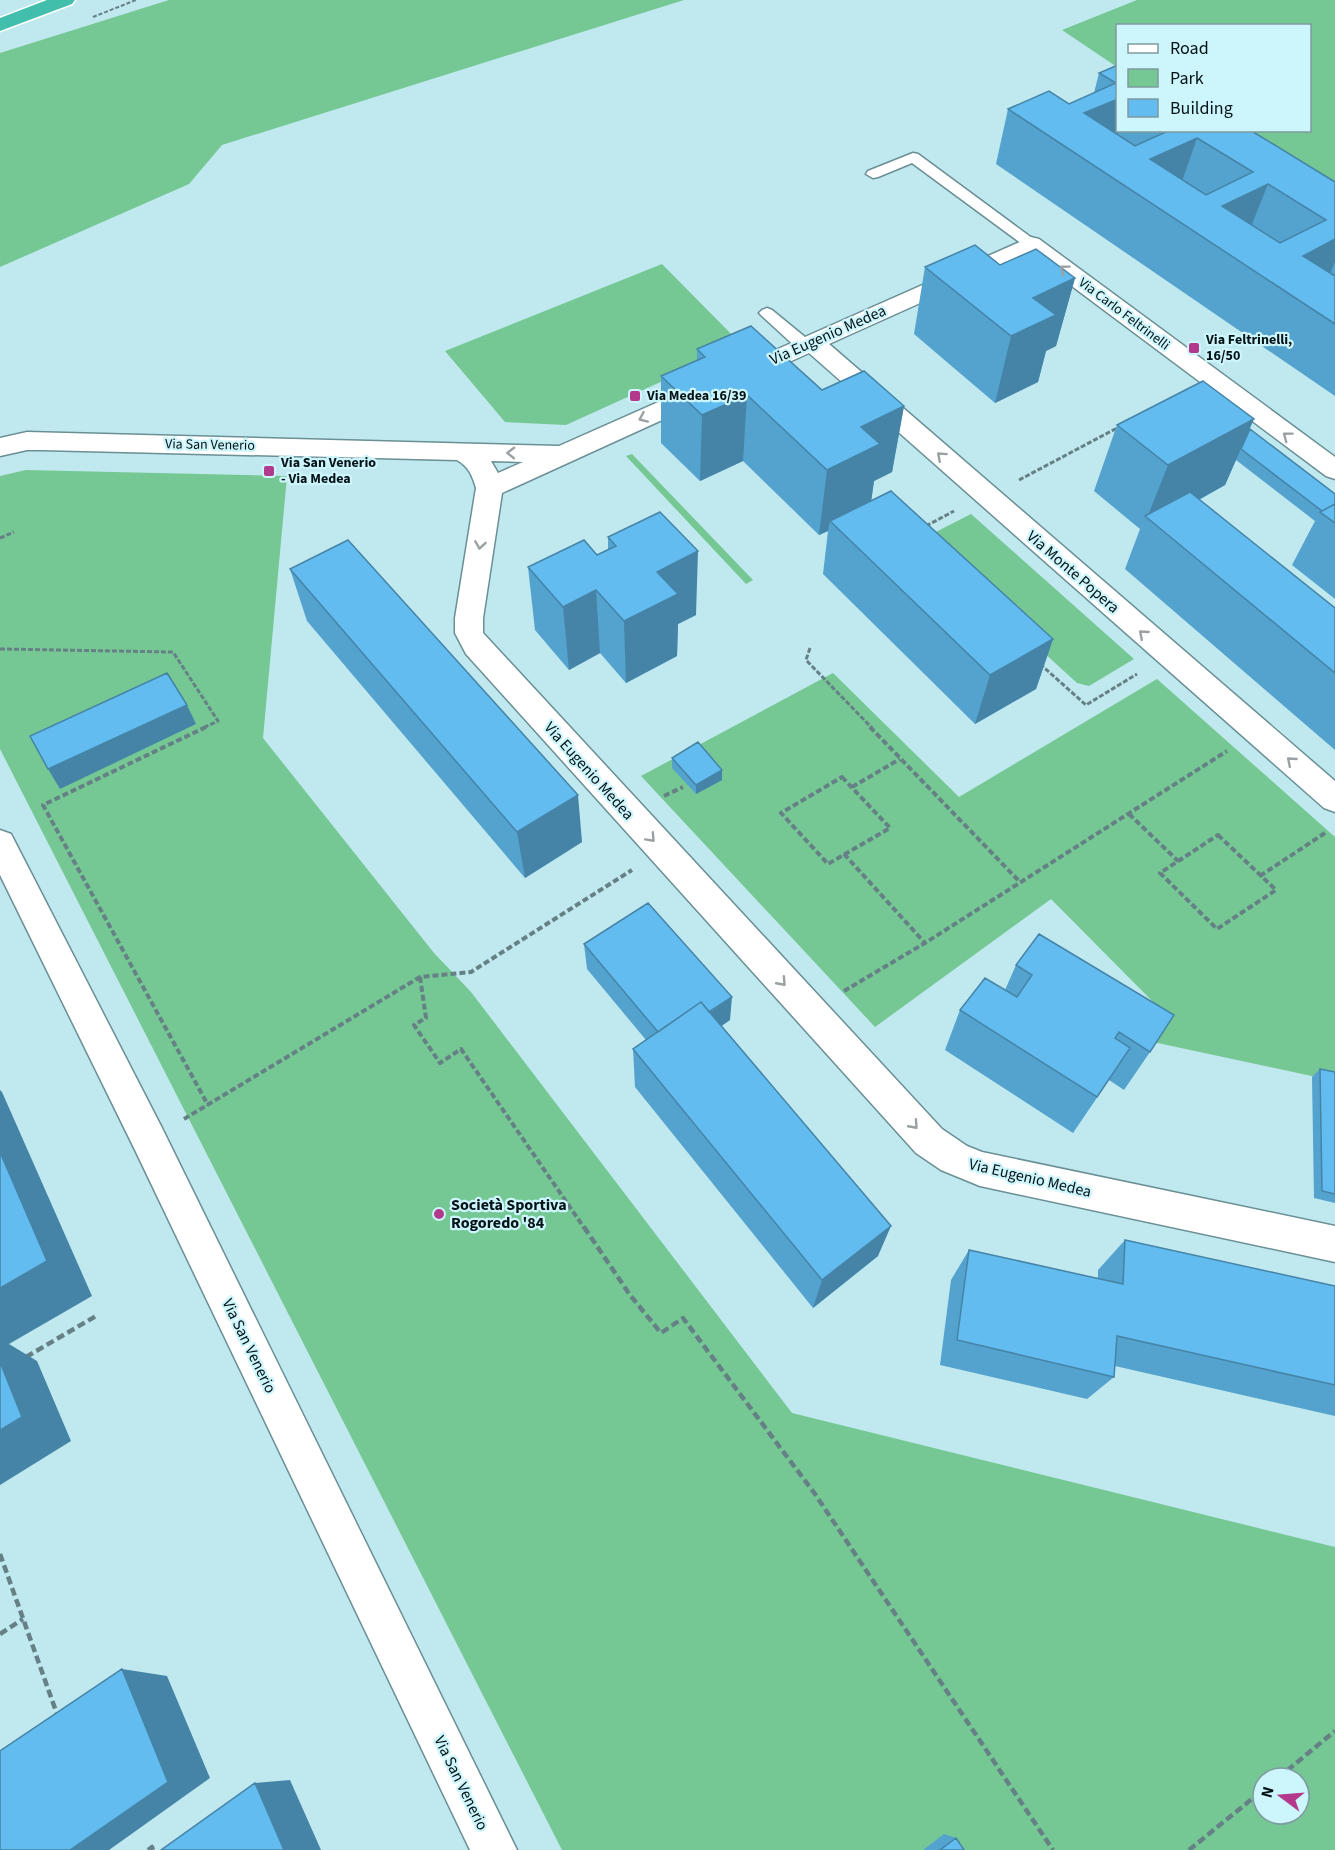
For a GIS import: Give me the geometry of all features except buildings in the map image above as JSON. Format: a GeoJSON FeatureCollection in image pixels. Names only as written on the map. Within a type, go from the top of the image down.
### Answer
{"type":"FeatureCollection","features":[{"type":"Feature","properties":{"kind":"highway"},"geometry":{"type":"LineString","coordinates":[[0,8],[23,0]]}},
{"type":"Feature","properties":{"kind":"highway"},"geometry":{"type":"LineString","coordinates":[[0,26],[65,0]]}},
{"type":"Feature","properties":{"kind":"street","name":"Via Eugenio Medea"},"geometry":{"type":"LineString","coordinates":[[1031,244],[489,488],[469,618],[469,633],[476,646],[928,1142],[954,1158],[980,1169],[1335,1244]]}},
{"type":"Feature","properties":{"kind":"street","name":"Via Carlo Feltrinelli"},"geometry":{"type":"LineString","coordinates":[[1031,244],[1335,470]]}},
{"type":"Feature","properties":{"kind":"street","name":"Via Monte Popera"},"geometry":{"type":"LineString","coordinates":[[808,345],[1335,799]]}},
{"type":"Feature","properties":{"kind":"street","name":"Via San Venerio"},"geometry":{"type":"LineString","coordinates":[[0,447],[27,441],[42,441],[563,454]]}},
{"type":"Feature","properties":{"kind":"street"},"geometry":{"type":"LineString","coordinates":[[458,451],[476,458],[485,472],[489,488]]}},
{"type":"Feature","properties":{"kind":"street","name":"Via San Venerio"},"geometry":{"type":"LineString","coordinates":[[0,843],[149,1140],[494,1850]]}},
{"type":"Feature","properties":{"kind":"lane","name":"Via Carlo Feltrinelli"},"geometry":{"type":"LineString","coordinates":[[873,174],[913,157],[1031,244]]}},
{"type":"Feature","properties":{"kind":"lane"},"geometry":{"type":"LineString","coordinates":[[766,313],[808,345]]}},
{"type":"Feature","properties":{"kind":"path"},"geometry":{"type":"LineString","coordinates":[[1018,480],[1124,424]]}},
{"type":"Feature","properties":{"kind":"path"},"geometry":{"type":"LineString","coordinates":[[921,529],[958,509]]}},
{"type":"Feature","properties":{"kind":"path"},"geometry":{"type":"LineString","coordinates":[[0,538],[14,532]]}},
{"type":"Feature","properties":{"kind":"path"},"geometry":{"type":"LineString","coordinates":[[810,648],[806,660],[1020,882]]}},
{"type":"Feature","properties":{"kind":"path"},"geometry":{"type":"LineString","coordinates":[[0,649],[173,652],[218,721],[43,805],[207,1105]]}},
{"type":"Feature","properties":{"kind":"path"},"geometry":{"type":"LineString","coordinates":[[1034,658],[1086,705],[1145,669]]}},
{"type":"Feature","properties":{"kind":"path"},"geometry":{"type":"LineString","coordinates":[[836,996],[925,943],[1234,747]]}},
{"type":"Feature","properties":{"kind":"path"},"geometry":{"type":"LineString","coordinates":[[852,787],[900,759]]}},
{"type":"Feature","properties":{"kind":"path"},"geometry":{"type":"LineString","coordinates":[[842,777],[890,828],[844,854],[828,864],[782,813],[842,777]]}},
{"type":"Feature","properties":{"kind":"path"},"geometry":{"type":"LineString","coordinates":[[655,800],[683,787]]}},
{"type":"Feature","properties":{"kind":"path"},"geometry":{"type":"LineString","coordinates":[[1129,813],[1178,861]]}},
{"type":"Feature","properties":{"kind":"path"},"geometry":{"type":"LineString","coordinates":[[1260,876],[1328,830]]}},
{"type":"Feature","properties":{"kind":"path"},"geometry":{"type":"LineString","coordinates":[[1218,836],[1260,876],[1276,890],[1217,929],[1160,873],[1218,836]]}},
{"type":"Feature","properties":{"kind":"path"},"geometry":{"type":"LineString","coordinates":[[844,854],[925,943]]}},
{"type":"Feature","properties":{"kind":"path"},"geometry":{"type":"LineString","coordinates":[[149,1140],[420,977],[471,972],[640,865]]}},
{"type":"Feature","properties":{"kind":"path"},"geometry":{"type":"LineString","coordinates":[[420,977],[426,1018],[414,1025],[440,1063],[461,1049],[630,1295],[661,1333],[683,1318],[815,1494],[1053,1850]]}},
{"type":"Feature","properties":{"kind":"path"},"geometry":{"type":"LineString","coordinates":[[19,1361],[96,1316]]}},
{"type":"Feature","properties":{"kind":"path"},"geometry":{"type":"LineString","coordinates":[[0,1554],[57,1714]]}},
{"type":"Feature","properties":{"kind":"path"},"geometry":{"type":"LineString","coordinates":[[0,1634],[22,1619]]}},
{"type":"Feature","properties":{"kind":"path"},"geometry":{"type":"LineString","coordinates":[[1293,1766],[1335,1731]]}},
{"type":"Feature","properties":{"kind":"path"},"geometry":{"type":"LineString","coordinates":[[1189,1850],[1251,1800]]}},
{"type":"Feature","properties":{"kind":"path"},"geometry":{"type":"LineString","coordinates":[[148,1850],[152,1847],[153,1850]]}},
{"type":"Feature","properties":{"kind":"green space"},"geometry":{"type":"Polygon","coordinates":[[[169,0],[684,0],[222,145],[189,184],[0,267],[0,53],[169,0]]]}},
{"type":"Feature","properties":{"kind":"green space"},"geometry":{"type":"Polygon","coordinates":[[[1137,0],[1335,0],[1335,211],[1216,132],[1311,132],[1311,24],[1116,24],[1116,66],[1062,30],[1137,0]]]}},
{"type":"Feature","properties":{"kind":"green space"},"geometry":{"type":"Polygon","coordinates":[[[662,264],[742,345],[566,425],[505,422],[445,351],[662,264]]]}},
{"type":"Feature","properties":{"kind":"green space"},"geometry":{"type":"Polygon","coordinates":[[[632,454],[753,580],[746,584],[626,456],[632,454]]]}},
{"type":"Feature","properties":{"kind":"green space","name":"Società Sportiva Rogoredo '84"},"geometry":{"type":"Polygon","coordinates":[[[26,470],[287,476],[263,738],[434,953],[471,992],[792,1413],[1335,1547],[1335,1850],[562,1850],[0,749],[0,476],[26,470]]]}},
{"type":"Feature","properties":{"kind":"green space"},"geometry":{"type":"Polygon","coordinates":[[[971,514],[1134,659],[1089,686],[1077,683],[925,544],[926,537],[971,514]]]}},
{"type":"Feature","properties":{"kind":"green space"},"geometry":{"type":"Polygon","coordinates":[[[833,673],[959,797],[1157,679],[1335,837],[1335,1081],[1153,1042],[1168,1017],[1051,899],[875,1027],[641,776],[833,673]]]}},
{"type":"Feature","properties":{"kind":"place","name":"Via Feltrinelli, 16/50"},"geometry":{"type":"Point","coordinates":[1194,348]}},
{"type":"Feature","properties":{"kind":"place","name":"Via Medea 16/39"},"geometry":{"type":"Point","coordinates":[635,396]}},
{"type":"Feature","properties":{"kind":"place","name":"Via San Venerio - Via Medea"},"geometry":{"type":"Point","coordinates":[269,471]}},
{"type":"Feature","properties":{"kind":"place","name":"Società Sportiva Rogoredo '84"},"geometry":{"type":"Point","coordinates":[439,1214]}}]}
